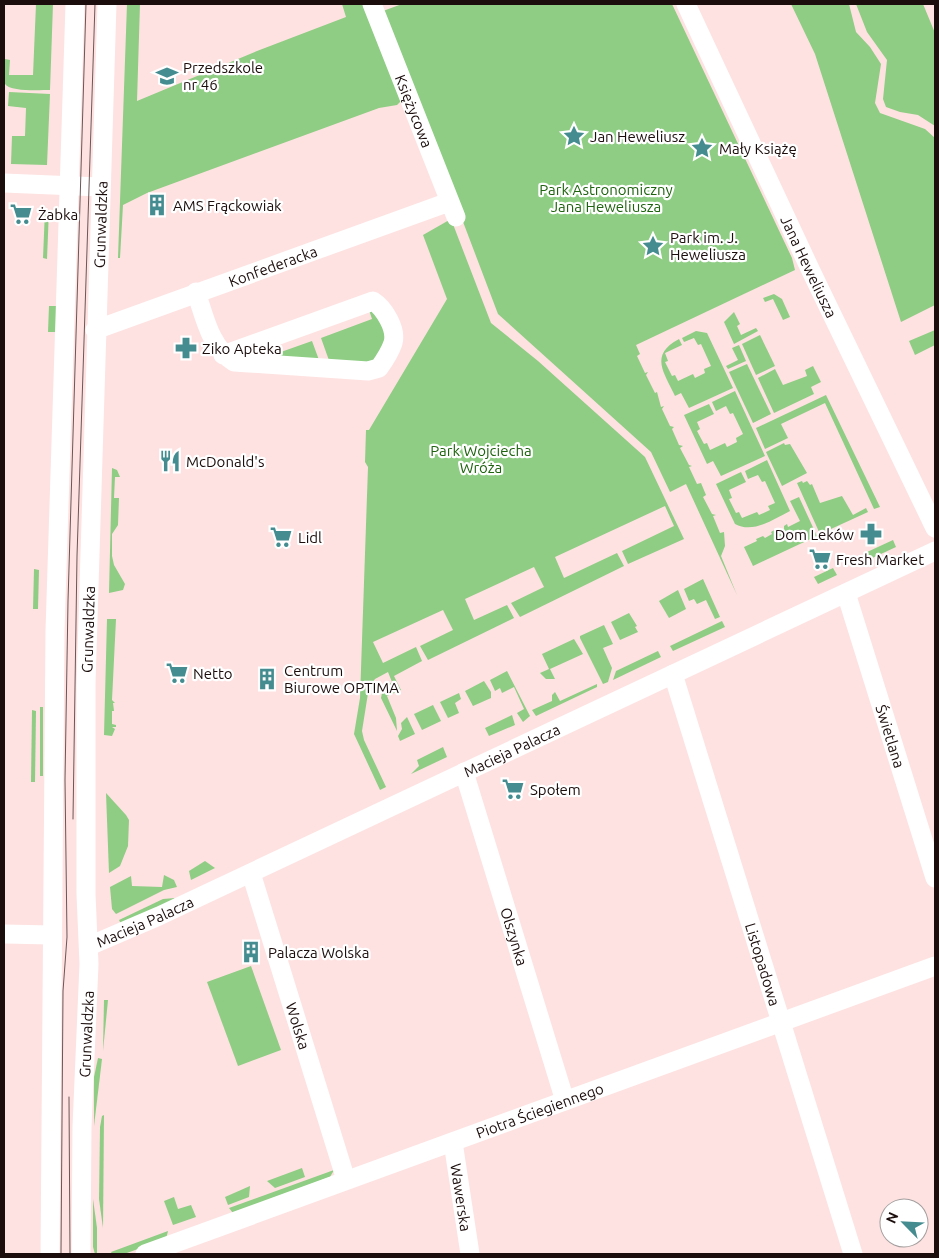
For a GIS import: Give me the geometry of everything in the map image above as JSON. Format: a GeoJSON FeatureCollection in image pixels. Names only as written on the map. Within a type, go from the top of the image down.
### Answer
{"type":"FeatureCollection","features":[{"type":"Feature","properties":{"kind":"street"},"geometry":{"type":"LineString","coordinates":[[50,1254],[56,632],[65,280],[75,4]]}},
{"type":"Feature","properties":{"kind":"street","name":"Grunwaldzka"},"geometry":{"type":"LineString","coordinates":[[81,1254],[82,1127],[89,946],[86,894],[86,684],[95,330],[107,4]]}},
{"type":"Feature","properties":{"kind":"street","name":"Księżycowa"},"geometry":{"type":"LineString","coordinates":[[372,4],[452,210]]}},
{"type":"Feature","properties":{"kind":"street","name":"Jana Heweliusza"},"geometry":{"type":"LineString","coordinates":[[686,4],[935,528]]}},
{"type":"Feature","properties":{"kind":"street"},"geometry":{"type":"LineString","coordinates":[[4,183],[100,187]]}},
{"type":"Feature","properties":{"kind":"street","name":"Konfederacka"},"geometry":{"type":"LineString","coordinates":[[95,330],[196,292],[452,210]]}},
{"type":"Feature","properties":{"kind":"street"},"geometry":{"type":"LineString","coordinates":[[65,280],[97,281]]}},
{"type":"Feature","properties":{"kind":"street"},"geometry":{"type":"LineString","coordinates":[[196,292],[214,344],[223,355],[234,362],[368,372],[379,368],[393,344],[393,335],[383,307],[373,302],[223,355]]}},
{"type":"Feature","properties":{"kind":"street","name":"Macieja Palacza"},"geometry":{"type":"LineString","coordinates":[[89,946],[251,873],[935,551]]}},
{"type":"Feature","properties":{"kind":"street","name":"Świetlana"},"geometry":{"type":"LineString","coordinates":[[846,593],[935,878]]}},
{"type":"Feature","properties":{"kind":"street","name":"Listopadowa"},"geometry":{"type":"LineString","coordinates":[[674,674],[852,1254]]}},
{"type":"Feature","properties":{"kind":"street","name":"Olszynka"},"geometry":{"type":"LineString","coordinates":[[464,772],[565,1101]]}},
{"type":"Feature","properties":{"kind":"street","name":"Wolska"},"geometry":{"type":"LineString","coordinates":[[251,873],[346,1180]]}},
{"type":"Feature","properties":{"kind":"street"},"geometry":{"type":"LineString","coordinates":[[4,934],[52,935]]}},
{"type":"Feature","properties":{"kind":"street","name":"Piotra Ściegiennego"},"geometry":{"type":"LineString","coordinates":[[145,1254],[935,966]]}},
{"type":"Feature","properties":{"kind":"street","name":"Wawerska"},"geometry":{"type":"LineString","coordinates":[[453,1142],[470,1254]]}},
{"type":"Feature","properties":{"kind":"green space"},"geometry":{"type":"Polygon","coordinates":[[[36,4],[53,4],[50,90],[26,90],[8,87],[3,79],[5,59],[10,60],[9,75],[33,75],[36,4]]]}},
{"type":"Feature","properties":{"kind":"green space"},"geometry":{"type":"Polygon","coordinates":[[[127,4],[140,4],[137,101],[257,51],[346,17],[342,4],[366,4],[402,100],[397,105],[379,108],[147,193],[123,205],[120,258],[118,258],[127,4]]]}},
{"type":"Feature","properties":{"kind":"green space","name":"Park Astronomiczny Jana Heweliusza"},"geometry":{"type":"Polygon","coordinates":[[[402,4],[672,4],[792,258],[795,270],[636,345],[640,354],[637,356],[645,373],[648,372],[646,375],[655,393],[657,392],[661,407],[664,406],[662,409],[670,426],[674,427],[672,429],[679,445],[683,446],[680,448],[689,465],[692,466],[689,467],[697,484],[701,483],[706,495],[703,497],[712,514],[716,515],[713,516],[720,533],[724,532],[725,546],[721,556],[737,595],[686,484],[670,492],[651,452],[498,314],[383,11],[402,4]]]}},
{"type":"Feature","properties":{"kind":"green space"},"geometry":{"type":"Polygon","coordinates":[[[791,4],[849,4],[856,32],[870,47],[881,64],[875,103],[880,113],[925,129],[935,138],[935,305],[901,322],[815,54],[791,4]]]}},
{"type":"Feature","properties":{"kind":"green space"},"geometry":{"type":"Polygon","coordinates":[[[856,4],[923,4],[935,33],[935,126],[918,115],[886,107],[883,99],[887,60],[867,32],[856,4]]]}},
{"type":"Feature","properties":{"kind":"green space"},"geometry":{"type":"Polygon","coordinates":[[[9,92],[50,94],[47,165],[11,164],[12,136],[25,136],[26,108],[8,106],[9,92]]]}},
{"type":"Feature","properties":{"kind":"green space"},"geometry":{"type":"Polygon","coordinates":[[[45,210],[49,210],[47,259],[43,258],[45,210]]]}},
{"type":"Feature","properties":{"kind":"green space","name":"Park Wojciecha Wróża"},"geometry":{"type":"Polygon","coordinates":[[[451,219],[491,323],[538,361],[645,457],[684,539],[628,564],[622,551],[674,526],[665,506],[555,557],[564,578],[617,553],[624,566],[520,617],[511,603],[544,587],[534,567],[465,599],[474,620],[507,605],[514,618],[428,660],[420,646],[453,630],[443,610],[373,642],[383,663],[416,647],[422,661],[394,676],[401,690],[387,696],[396,718],[397,731],[381,698],[383,688],[392,682],[388,672],[375,679],[369,687],[362,731],[364,740],[386,787],[380,790],[354,734],[360,698],[368,467],[365,462],[366,430],[369,430],[447,299],[423,235],[451,219]]]}},
{"type":"Feature","properties":{"kind":"green space"},"geometry":{"type":"Polygon","coordinates":[[[774,294],[782,299],[790,317],[783,320],[773,299],[765,302],[763,298],[774,294]]]}},
{"type":"Feature","properties":{"kind":"green space"},"geometry":{"type":"Polygon","coordinates":[[[49,306],[57,306],[56,332],[48,332],[49,306]]]}},
{"type":"Feature","properties":{"kind":"green space"},"geometry":{"type":"Polygon","coordinates":[[[372,309],[389,334],[377,365],[331,366],[321,338],[372,319],[369,310],[372,309]]]}},
{"type":"Feature","properties":{"kind":"green space"},"geometry":{"type":"Polygon","coordinates":[[[734,312],[740,324],[737,326],[741,335],[756,328],[758,331],[734,344],[724,322],[734,312]]]}},
{"type":"Feature","properties":{"kind":"green space"},"geometry":{"type":"Polygon","coordinates":[[[935,330],[935,345],[915,355],[909,341],[935,330]]]}},
{"type":"Feature","properties":{"kind":"green space"},"geometry":{"type":"Polygon","coordinates":[[[696,331],[707,333],[733,388],[689,408],[681,393],[675,396],[664,372],[662,358],[664,351],[679,339],[682,345],[665,353],[668,361],[665,362],[672,376],[675,375],[678,381],[693,374],[695,378],[705,373],[704,369],[711,366],[701,344],[698,345],[694,338],[684,342],[682,338],[696,331]]]}},
{"type":"Feature","properties":{"kind":"green space"},"geometry":{"type":"Polygon","coordinates":[[[760,335],[775,366],[756,375],[742,344],[760,335]]]}},
{"type":"Feature","properties":{"kind":"green space"},"geometry":{"type":"Polygon","coordinates":[[[312,341],[319,360],[315,365],[246,362],[241,359],[243,355],[259,349],[264,358],[312,341]]]}},
{"type":"Feature","properties":{"kind":"green space"},"geometry":{"type":"Polygon","coordinates":[[[739,345],[746,361],[728,369],[726,366],[738,360],[732,348],[739,345]]]}},
{"type":"Feature","properties":{"kind":"green space"},"geometry":{"type":"Polygon","coordinates":[[[747,364],[771,414],[753,423],[729,372],[747,364]]]}},
{"type":"Feature","properties":{"kind":"green space"},"geometry":{"type":"Polygon","coordinates":[[[813,366],[821,382],[811,387],[814,394],[774,413],[758,378],[775,369],[783,385],[807,376],[805,370],[813,366]]]}},
{"type":"Feature","properties":{"kind":"green space"},"geometry":{"type":"Polygon","coordinates":[[[735,391],[765,456],[721,476],[713,461],[707,464],[684,415],[709,404],[714,414],[697,422],[700,429],[697,431],[704,444],[707,443],[710,450],[725,443],[727,447],[737,442],[736,438],[743,434],[733,413],[730,414],[726,406],[716,411],[712,402],[735,391]]]}},
{"type":"Feature","properties":{"kind":"green space"},"geometry":{"type":"Polygon","coordinates":[[[826,395],[880,507],[874,509],[825,403],[781,424],[788,438],[765,449],[756,428],[826,395]]]}},
{"type":"Feature","properties":{"kind":"green space"},"geometry":{"type":"Polygon","coordinates":[[[784,443],[785,445],[790,444],[807,473],[782,486],[766,452],[784,443]]]}},
{"type":"Feature","properties":{"kind":"green space"},"geometry":{"type":"Polygon","coordinates":[[[767,460],[790,511],[756,526],[742,527],[735,524],[716,484],[741,472],[746,482],[729,490],[732,498],[729,499],[736,513],[739,512],[742,518],[757,512],[759,515],[770,510],[768,506],[775,503],[765,481],[762,482],[758,475],[748,479],[745,471],[767,460]]]}},
{"type":"Feature","properties":{"kind":"green space"},"geometry":{"type":"Polygon","coordinates":[[[112,468],[117,470],[120,477],[115,477],[114,498],[119,498],[118,525],[112,534],[112,556],[114,565],[125,584],[123,590],[109,593],[112,468]]]}},
{"type":"Feature","properties":{"kind":"green space"},"geometry":{"type":"Polygon","coordinates":[[[802,481],[803,483],[807,481],[810,485],[812,484],[820,503],[842,496],[853,515],[866,508],[868,512],[820,534],[797,483],[802,481]]]}},
{"type":"Feature","properties":{"kind":"green space"},"geometry":{"type":"Polygon","coordinates":[[[799,497],[817,536],[753,566],[744,547],[763,536],[765,538],[776,529],[778,532],[784,529],[784,526],[787,524],[788,527],[800,521],[790,501],[799,497]]]}},
{"type":"Feature","properties":{"kind":"green space"},"geometry":{"type":"Polygon","coordinates":[[[893,540],[896,547],[868,560],[865,553],[893,540]]]}},
{"type":"Feature","properties":{"kind":"green space"},"geometry":{"type":"Polygon","coordinates":[[[833,568],[837,575],[818,584],[814,577],[833,568]]]}},
{"type":"Feature","properties":{"kind":"green space"},"geometry":{"type":"Polygon","coordinates":[[[34,569],[39,570],[38,609],[33,609],[34,569]]]}},
{"type":"Feature","properties":{"kind":"green space"},"geometry":{"type":"Polygon","coordinates":[[[703,579],[720,617],[715,619],[706,600],[697,604],[694,599],[689,601],[684,589],[703,579]]]}},
{"type":"Feature","properties":{"kind":"green space"},"geometry":{"type":"Polygon","coordinates":[[[678,590],[686,609],[669,618],[659,601],[678,590]]]}},
{"type":"Feature","properties":{"kind":"green space"},"geometry":{"type":"Polygon","coordinates":[[[629,613],[637,626],[635,627],[638,632],[620,640],[611,622],[629,613]]]}},
{"type":"Feature","properties":{"kind":"green space"},"geometry":{"type":"Polygon","coordinates":[[[107,619],[116,619],[112,700],[115,703],[113,703],[112,724],[116,725],[116,727],[112,727],[115,729],[112,736],[104,735],[107,619]]]}},
{"type":"Feature","properties":{"kind":"green space"},"geometry":{"type":"Polygon","coordinates":[[[722,621],[725,627],[673,651],[670,646],[722,621]]]}},
{"type":"Feature","properties":{"kind":"green space"},"geometry":{"type":"Polygon","coordinates":[[[604,625],[613,644],[603,648],[612,668],[608,682],[603,684],[580,636],[604,625]]]}},
{"type":"Feature","properties":{"kind":"green space"},"geometry":{"type":"Polygon","coordinates":[[[574,639],[583,654],[550,669],[555,679],[546,679],[540,673],[549,669],[542,654],[574,639]]]}},
{"type":"Feature","properties":{"kind":"green space"},"geometry":{"type":"Polygon","coordinates":[[[658,651],[661,657],[613,680],[616,671],[658,651]]]}},
{"type":"Feature","properties":{"kind":"green space"},"geometry":{"type":"Polygon","coordinates":[[[507,671],[530,716],[523,722],[517,713],[524,709],[514,687],[502,693],[500,688],[495,691],[490,680],[507,671]]]}},
{"type":"Feature","properties":{"kind":"green space"},"geometry":{"type":"Polygon","coordinates":[[[484,681],[491,692],[491,698],[473,706],[465,691],[484,681]]]}},
{"type":"Feature","properties":{"kind":"green space"},"geometry":{"type":"Polygon","coordinates":[[[597,684],[597,687],[536,716],[532,710],[552,701],[552,695],[555,692],[560,701],[597,684]]]}},
{"type":"Feature","properties":{"kind":"green space"},"geometry":{"type":"Polygon","coordinates":[[[459,693],[461,699],[455,703],[459,713],[448,718],[440,702],[459,693]]]}},
{"type":"Feature","properties":{"kind":"green space"},"geometry":{"type":"Polygon","coordinates":[[[433,705],[441,721],[422,730],[414,714],[433,705]]]}},
{"type":"Feature","properties":{"kind":"green space"},"geometry":{"type":"Polygon","coordinates":[[[40,707],[43,707],[43,776],[40,776],[40,707]]]}},
{"type":"Feature","properties":{"kind":"green space"},"geometry":{"type":"Polygon","coordinates":[[[32,710],[36,711],[35,782],[31,782],[32,710]]]}},
{"type":"Feature","properties":{"kind":"green space"},"geometry":{"type":"Polygon","coordinates":[[[512,715],[515,725],[489,736],[485,728],[512,715]]]}},
{"type":"Feature","properties":{"kind":"green space"},"geometry":{"type":"Polygon","coordinates":[[[407,717],[415,734],[400,741],[398,736],[402,729],[401,723],[407,717]]]}},
{"type":"Feature","properties":{"kind":"green space"},"geometry":{"type":"Polygon","coordinates":[[[443,747],[447,757],[411,774],[419,766],[417,760],[443,747]]]}},
{"type":"Feature","properties":{"kind":"green space"},"geometry":{"type":"Polygon","coordinates":[[[106,793],[129,820],[128,846],[120,866],[109,873],[106,793]]]}},
{"type":"Feature","properties":{"kind":"green space"},"geometry":{"type":"Polygon","coordinates":[[[205,861],[215,868],[191,880],[189,871],[205,861]]]}},
{"type":"Feature","properties":{"kind":"green space"},"geometry":{"type":"Polygon","coordinates":[[[164,875],[174,880],[177,887],[164,890],[116,914],[112,909],[110,887],[131,876],[132,886],[162,887],[164,875]]]}},
{"type":"Feature","properties":{"kind":"green space"},"geometry":{"type":"Polygon","coordinates":[[[175,898],[121,924],[119,920],[163,899],[175,898]]]}},
{"type":"Feature","properties":{"kind":"green space"},"geometry":{"type":"Polygon","coordinates":[[[251,966],[281,1050],[238,1066],[207,982],[251,966]]]}},
{"type":"Feature","properties":{"kind":"green space"},"geometry":{"type":"Polygon","coordinates":[[[104,1000],[108,1000],[103,1051],[104,1000]]]}},
{"type":"Feature","properties":{"kind":"green space"},"geometry":{"type":"Polygon","coordinates":[[[98,1058],[102,1059],[94,1126],[94,1077],[98,1058]]]}},
{"type":"Feature","properties":{"kind":"green space"},"geometry":{"type":"Polygon","coordinates":[[[104,1115],[103,1228],[99,1199],[100,1127],[102,1116],[104,1115]]]}},
{"type":"Feature","properties":{"kind":"green space"},"geometry":{"type":"Polygon","coordinates":[[[302,1168],[305,1177],[275,1188],[267,1181],[302,1168]]]}},
{"type":"Feature","properties":{"kind":"green space"},"geometry":{"type":"Polygon","coordinates":[[[334,1170],[330,1177],[233,1213],[229,1208],[334,1170]]]}},
{"type":"Feature","properties":{"kind":"green space"},"geometry":{"type":"Polygon","coordinates":[[[250,1186],[249,1197],[228,1205],[225,1197],[250,1186]]]}},
{"type":"Feature","properties":{"kind":"green space"},"geometry":{"type":"Polygon","coordinates":[[[174,1197],[178,1209],[191,1205],[196,1217],[173,1225],[164,1201],[174,1197]]]}},
{"type":"Feature","properties":{"kind":"green space"},"geometry":{"type":"Polygon","coordinates":[[[93,1199],[97,1228],[97,1254],[95,1254],[93,1247],[93,1199]]]}},
{"type":"Feature","properties":{"kind":"green space"},"geometry":{"type":"Polygon","coordinates":[[[168,1231],[166,1239],[124,1254],[112,1254],[111,1252],[168,1231]]]}},
{"type":"Feature","properties":{"kind":"tram line"},"geometry":{"type":"LineString","coordinates":[[61,1254],[63,991],[67,937],[65,780],[68,601],[86,4]]}},
{"type":"Feature","properties":{"kind":"tram line"},"geometry":{"type":"LineString","coordinates":[[73,819],[77,556],[95,4]]}},
{"type":"Feature","properties":{"kind":"tram line"},"geometry":{"type":"LineString","coordinates":[[69,1097],[70,1254]]}},
{"type":"Feature","properties":{"kind":"place","name":"Przedszkole nr 46"},"geometry":{"type":"Point","coordinates":[167,76]}},
{"type":"Feature","properties":{"kind":"place","name":"Jan Heweliusz"},"geometry":{"type":"Point","coordinates":[574,136]}},
{"type":"Feature","properties":{"kind":"place","name":"Mały Książę"},"geometry":{"type":"Point","coordinates":[702,148]}},
{"type":"Feature","properties":{"kind":"place","name":"AMS Frąckowiak"},"geometry":{"type":"Point","coordinates":[157,205]}},
{"type":"Feature","properties":{"kind":"place","name":"Żabka"},"geometry":{"type":"Point","coordinates":[21,214]}},
{"type":"Feature","properties":{"kind":"place","name":"Park im. J. Heweliusza"},"geometry":{"type":"Point","coordinates":[653,246]}},
{"type":"Feature","properties":{"kind":"place","name":"Ziko Apteka"},"geometry":{"type":"Point","coordinates":[186,348]}},
{"type":"Feature","properties":{"kind":"place","name":"McDonald's"},"geometry":{"type":"Point","coordinates":[170,461]}},
{"type":"Feature","properties":{"kind":"place","name":"Dom Leków"},"geometry":{"type":"Point","coordinates":[871,534]}},
{"type":"Feature","properties":{"kind":"place","name":"Lidl"},"geometry":{"type":"Point","coordinates":[281,537]}},
{"type":"Feature","properties":{"kind":"place","name":"Fresh Market"},"geometry":{"type":"Point","coordinates":[820,559]}},
{"type":"Feature","properties":{"kind":"place","name":"Netto"},"geometry":{"type":"Point","coordinates":[177,673]}},
{"type":"Feature","properties":{"kind":"place","name":"Centrum Biurowe OPTIMA"},"geometry":{"type":"Point","coordinates":[267,679]}},
{"type":"Feature","properties":{"kind":"place","name":"Społem"},"geometry":{"type":"Point","coordinates":[513,789]}},
{"type":"Feature","properties":{"kind":"place","name":"Palacza Wolska"},"geometry":{"type":"Point","coordinates":[251,952]}}]}
